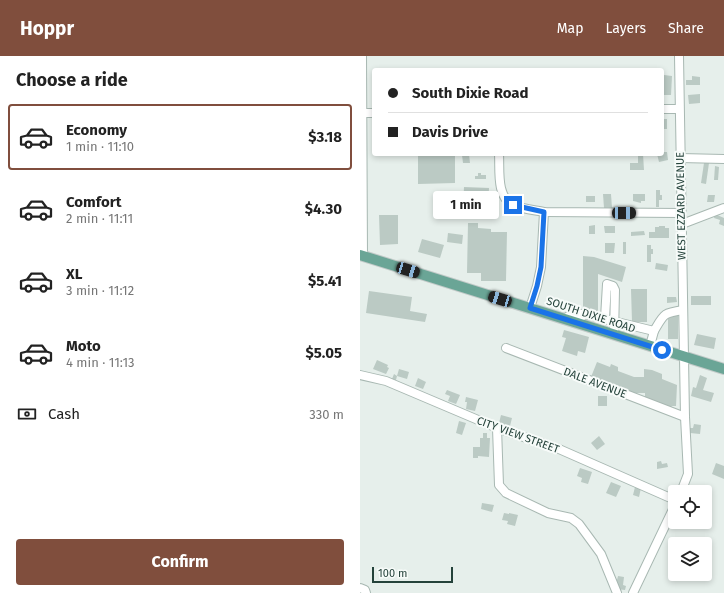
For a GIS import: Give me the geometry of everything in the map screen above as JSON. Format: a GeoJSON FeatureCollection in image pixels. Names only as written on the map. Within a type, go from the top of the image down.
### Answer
{"type":"FeatureCollection","features":[{"type":"Feature","properties":{"kind":"main road","name":"SOUTH DIXIE ROAD"},"geometry":{"type":"LineString","coordinates":[[361,256],[724,369]]}},
{"type":"Feature","properties":{"kind":"street"},"geometry":{"type":"LineString","coordinates":[[361,256],[362,56]]}},
{"type":"Feature","properties":{"kind":"street","name":"WEST EZZARD AVENUE"},"geometry":{"type":"LineString","coordinates":[[679,56],[685,417],[688,474],[684,485]]}},
{"type":"Feature","properties":{"kind":"street"},"geometry":{"type":"LineString","coordinates":[[664,109],[679,109]]}},
{"type":"Feature","properties":{"kind":"street"},"geometry":{"type":"LineString","coordinates":[[362,113],[372,113]]}},
{"type":"Feature","properties":{"kind":"street"},"geometry":{"type":"LineString","coordinates":[[499,156],[500,183],[505,199],[513,205],[544,212],[681,213]]}},
{"type":"Feature","properties":{"kind":"street"},"geometry":{"type":"LineString","coordinates":[[680,158],[724,159]]}},
{"type":"Feature","properties":{"kind":"street"},"geometry":{"type":"LineString","coordinates":[[682,224],[724,208]]}},
{"type":"Feature","properties":{"kind":"street"},"geometry":{"type":"LineString","coordinates":[[530,308],[541,267],[544,212]]}},
{"type":"Feature","properties":{"kind":"street"},"geometry":{"type":"LineString","coordinates":[[605,318],[607,284],[613,286],[615,290],[614,335]]}},
{"type":"Feature","properties":{"kind":"street"},"geometry":{"type":"LineString","coordinates":[[650,346],[654,331],[663,315],[669,312],[683,310]]}},
{"type":"Feature","properties":{"kind":"street"},"geometry":{"type":"LineString","coordinates":[[564,319],[570,314],[577,313],[605,318],[654,331]]}},
{"type":"Feature","properties":{"kind":"street"},"geometry":{"type":"LineString","coordinates":[[576,323],[584,314]]}},
{"type":"Feature","properties":{"kind":"street","name":"DALE AVENUE"},"geometry":{"type":"LineString","coordinates":[[506,348],[685,417]]}},
{"type":"Feature","properties":{"kind":"street","name":"CITY VIEW STREET"},"geometry":{"type":"LineString","coordinates":[[360,375],[386,380],[497,428],[559,449],[668,497]]}},
{"type":"Feature","properties":{"kind":"street"},"geometry":{"type":"LineString","coordinates":[[497,428],[499,485],[506,494],[548,513],[571,518],[578,524],[601,554],[617,593]]}},
{"type":"Feature","properties":{"kind":"street"},"geometry":{"type":"LineString","coordinates":[[633,593],[668,520]]}},
{"type":"Feature","properties":{"kind":"street"},"geometry":{"type":"LineString","coordinates":[[360,588],[365,590],[366,593]]}},
{"type":"Feature","properties":{"kind":"building"},"geometry":{"type":"Polygon","coordinates":[[[664,75],[672,76],[671,95],[664,95],[664,75]]]}},
{"type":"Feature","properties":{"kind":"building"},"geometry":{"type":"Polygon","coordinates":[[[692,76],[700,77],[700,85],[686,85],[686,80],[692,80],[692,76]]]}},
{"type":"Feature","properties":{"kind":"building"},"geometry":{"type":"Polygon","coordinates":[[[700,94],[700,103],[689,104],[688,95],[700,94]]]}},
{"type":"Feature","properties":{"kind":"building"},"geometry":{"type":"Polygon","coordinates":[[[664,119],[667,119],[667,129],[664,129],[664,119]]]}},
{"type":"Feature","properties":{"kind":"building"},"geometry":{"type":"Polygon","coordinates":[[[664,152],[667,152],[668,160],[659,162],[658,156],[664,156],[664,152]]]}},
{"type":"Feature","properties":{"kind":"building"},"geometry":{"type":"Polygon","coordinates":[[[418,156],[455,156],[455,183],[418,184],[418,156]]]}},
{"type":"Feature","properties":{"kind":"building"},"geometry":{"type":"Polygon","coordinates":[[[462,156],[469,156],[470,163],[463,163],[462,156]]]}},
{"type":"Feature","properties":{"kind":"building"},"geometry":{"type":"Polygon","coordinates":[[[638,156],[643,156],[644,170],[630,170],[630,163],[638,163],[638,156]]]}},
{"type":"Feature","properties":{"kind":"building"},"geometry":{"type":"Polygon","coordinates":[[[704,163],[709,163],[706,184],[701,183],[704,163]]]}},
{"type":"Feature","properties":{"kind":"building"},"geometry":{"type":"Polygon","coordinates":[[[715,166],[719,167],[718,180],[714,180],[715,166]]]}},
{"type":"Feature","properties":{"kind":"building"},"geometry":{"type":"Polygon","coordinates":[[[478,173],[481,173],[481,175],[486,175],[486,179],[475,179],[475,176],[478,176],[478,173]]]}},
{"type":"Feature","properties":{"kind":"building"},"geometry":{"type":"Polygon","coordinates":[[[464,187],[489,188],[488,209],[480,208],[480,203],[473,203],[473,208],[463,208],[464,187]]]}},
{"type":"Feature","properties":{"kind":"building"},"geometry":{"type":"Polygon","coordinates":[[[656,190],[660,190],[660,195],[662,195],[662,200],[659,200],[659,207],[656,207],[656,190]]]}},
{"type":"Feature","properties":{"kind":"building"},"geometry":{"type":"Polygon","coordinates":[[[603,194],[611,194],[612,208],[604,208],[603,194]]]}},
{"type":"Feature","properties":{"kind":"building"},"geometry":{"type":"Polygon","coordinates":[[[633,194],[645,194],[645,201],[641,201],[641,203],[633,201],[633,194]]]}},
{"type":"Feature","properties":{"kind":"building"},"geometry":{"type":"Polygon","coordinates":[[[708,195],[715,195],[714,202],[707,202],[708,195]]]}},
{"type":"Feature","properties":{"kind":"building"},"geometry":{"type":"Polygon","coordinates":[[[586,196],[595,196],[595,202],[586,202],[586,196]]]}},
{"type":"Feature","properties":{"kind":"building"},"geometry":{"type":"Polygon","coordinates":[[[715,214],[724,218],[724,226],[719,224],[720,220],[714,218],[715,214]]]}},
{"type":"Feature","properties":{"kind":"building"},"geometry":{"type":"Polygon","coordinates":[[[379,215],[398,215],[398,244],[380,245],[379,215]]]}},
{"type":"Feature","properties":{"kind":"building"},"geometry":{"type":"Polygon","coordinates":[[[468,223],[478,223],[478,228],[491,229],[491,232],[507,232],[506,281],[481,281],[481,273],[467,273],[468,223]]]}},
{"type":"Feature","properties":{"kind":"building"},"geometry":{"type":"Polygon","coordinates":[[[595,225],[595,234],[589,234],[589,226],[595,225]]]}},
{"type":"Feature","properties":{"kind":"building"},"geometry":{"type":"Polygon","coordinates":[[[604,226],[615,226],[615,233],[605,233],[604,226]]]}},
{"type":"Feature","properties":{"kind":"building"},"geometry":{"type":"Polygon","coordinates":[[[659,226],[669,228],[669,238],[649,238],[649,232],[655,232],[655,227],[659,226]]]}},
{"type":"Feature","properties":{"kind":"building"},"geometry":{"type":"Polygon","coordinates":[[[644,231],[645,235],[631,236],[631,232],[644,231]]]}},
{"type":"Feature","properties":{"kind":"building"},"geometry":{"type":"Polygon","coordinates":[[[448,233],[463,235],[462,244],[447,242],[448,233]]]}},
{"type":"Feature","properties":{"kind":"building"},"geometry":{"type":"Polygon","coordinates":[[[422,239],[444,245],[440,258],[418,252],[422,239]]]}},
{"type":"Feature","properties":{"kind":"building"},"geometry":{"type":"Polygon","coordinates":[[[623,242],[626,242],[626,254],[623,254],[623,242]]]}},
{"type":"Feature","properties":{"kind":"building"},"geometry":{"type":"Polygon","coordinates":[[[605,243],[615,243],[614,253],[605,253],[605,243]]]}},
{"type":"Feature","properties":{"kind":"building"},"geometry":{"type":"Polygon","coordinates":[[[647,245],[651,245],[651,249],[653,249],[653,254],[651,254],[651,262],[647,262],[647,245]]]}},
{"type":"Feature","properties":{"kind":"building"},"geometry":{"type":"Polygon","coordinates":[[[583,256],[594,257],[626,267],[622,282],[598,274],[598,314],[583,310],[583,256]]]}},
{"type":"Feature","properties":{"kind":"building"},"geometry":{"type":"Polygon","coordinates":[[[656,263],[668,265],[667,271],[655,269],[656,263]]]}},
{"type":"Feature","properties":{"kind":"building"},"geometry":{"type":"Polygon","coordinates":[[[631,289],[647,289],[647,322],[632,322],[631,289]]]}},
{"type":"Feature","properties":{"kind":"building"},"geometry":{"type":"Polygon","coordinates":[[[369,291],[412,297],[410,311],[427,314],[425,322],[366,313],[369,291]]]}},
{"type":"Feature","properties":{"kind":"building"},"geometry":{"type":"Polygon","coordinates":[[[691,296],[711,296],[711,305],[691,305],[691,296]]]}},
{"type":"Feature","properties":{"kind":"building"},"geometry":{"type":"Polygon","coordinates":[[[667,297],[676,297],[677,302],[667,303],[667,297]]]}},
{"type":"Feature","properties":{"kind":"building"},"geometry":{"type":"Polygon","coordinates":[[[668,316],[678,316],[678,339],[668,339],[668,316]]]}},
{"type":"Feature","properties":{"kind":"building"},"geometry":{"type":"Polygon","coordinates":[[[564,330],[589,337],[585,353],[578,351],[577,356],[562,351],[566,338],[562,337],[564,330]]]}},
{"type":"Feature","properties":{"kind":"building"},"geometry":{"type":"Polygon","coordinates":[[[697,334],[716,338],[714,349],[694,345],[697,334]]]}},
{"type":"Feature","properties":{"kind":"building"},"geometry":{"type":"Polygon","coordinates":[[[377,360],[388,365],[387,367],[389,368],[386,374],[373,369],[377,360]]]}},
{"type":"Feature","properties":{"kind":"building"},"geometry":{"type":"Polygon","coordinates":[[[597,362],[610,367],[611,364],[618,367],[618,371],[634,377],[644,377],[644,369],[662,374],[662,379],[677,385],[676,406],[671,407],[645,398],[645,393],[633,393],[591,377],[597,362]]]}},
{"type":"Feature","properties":{"kind":"building"},"geometry":{"type":"Polygon","coordinates":[[[399,369],[409,372],[407,379],[397,376],[399,369]]]}},
{"type":"Feature","properties":{"kind":"building"},"geometry":{"type":"Polygon","coordinates":[[[394,374],[397,376],[396,380],[392,379],[394,374]]]}},
{"type":"Feature","properties":{"kind":"building"},"geometry":{"type":"Polygon","coordinates":[[[700,375],[707,378],[703,390],[714,393],[711,402],[691,396],[693,387],[696,388],[700,375]]]}},
{"type":"Feature","properties":{"kind":"building"},"geometry":{"type":"Polygon","coordinates":[[[418,378],[426,382],[423,389],[415,386],[418,378]]]}},
{"type":"Feature","properties":{"kind":"building"},"geometry":{"type":"Polygon","coordinates":[[[447,390],[460,395],[456,404],[448,401],[450,396],[445,394],[447,390]]]}},
{"type":"Feature","properties":{"kind":"building"},"geometry":{"type":"Polygon","coordinates":[[[598,396],[607,396],[607,406],[598,406],[598,396]]]}},
{"type":"Feature","properties":{"kind":"building"},"geometry":{"type":"Polygon","coordinates":[[[466,397],[478,400],[475,411],[466,409],[466,397]]]}},
{"type":"Feature","properties":{"kind":"building"},"geometry":{"type":"Polygon","coordinates":[[[501,415],[512,418],[510,426],[499,423],[501,415]]]}},
{"type":"Feature","properties":{"kind":"building"},"geometry":{"type":"Polygon","coordinates":[[[459,421],[466,423],[462,435],[456,433],[459,421]]]}},
{"type":"Feature","properties":{"kind":"building"},"geometry":{"type":"Polygon","coordinates":[[[694,424],[701,425],[700,434],[690,433],[690,428],[693,428],[694,424]]]}},
{"type":"Feature","properties":{"kind":"building"},"geometry":{"type":"Polygon","coordinates":[[[483,433],[487,433],[487,438],[490,438],[489,457],[478,456],[478,458],[473,458],[473,447],[480,447],[480,438],[483,438],[483,433]]]}},
{"type":"Feature","properties":{"kind":"building"},"geometry":{"type":"Polygon","coordinates":[[[599,436],[605,444],[597,450],[591,443],[599,436]]]}},
{"type":"Feature","properties":{"kind":"building"},"geometry":{"type":"Polygon","coordinates":[[[661,461],[662,464],[667,463],[668,467],[657,469],[657,462],[661,461]]]}},
{"type":"Feature","properties":{"kind":"building"},"geometry":{"type":"Polygon","coordinates":[[[716,463],[724,466],[724,479],[712,474],[716,463]]]}},
{"type":"Feature","properties":{"kind":"building"},"geometry":{"type":"Polygon","coordinates":[[[580,468],[592,472],[588,484],[581,482],[582,478],[577,476],[580,468]]]}},
{"type":"Feature","properties":{"kind":"building"},"geometry":{"type":"Polygon","coordinates":[[[611,482],[621,486],[616,497],[606,493],[611,482]]]}},
{"type":"Feature","properties":{"kind":"building"},"geometry":{"type":"Polygon","coordinates":[[[635,487],[641,488],[639,497],[633,495],[635,487]]]}},
{"type":"Feature","properties":{"kind":"building"},"geometry":{"type":"Polygon","coordinates":[[[482,503],[494,505],[492,512],[481,509],[482,503]]]}},
{"type":"Feature","properties":{"kind":"building"},"geometry":{"type":"Polygon","coordinates":[[[504,513],[518,515],[515,526],[507,524],[508,521],[502,520],[504,513]]]}},
{"type":"Feature","properties":{"kind":"building"},"geometry":{"type":"Polygon","coordinates":[[[618,576],[624,577],[623,585],[626,586],[625,590],[616,589],[614,579],[617,580],[618,576]]]}},
{"type":"Feature","properties":{"kind":"route"},"geometry":{"type":"LineString","coordinates":[[513,205],[544,212],[541,267],[530,308],[662,350]]}}]}
